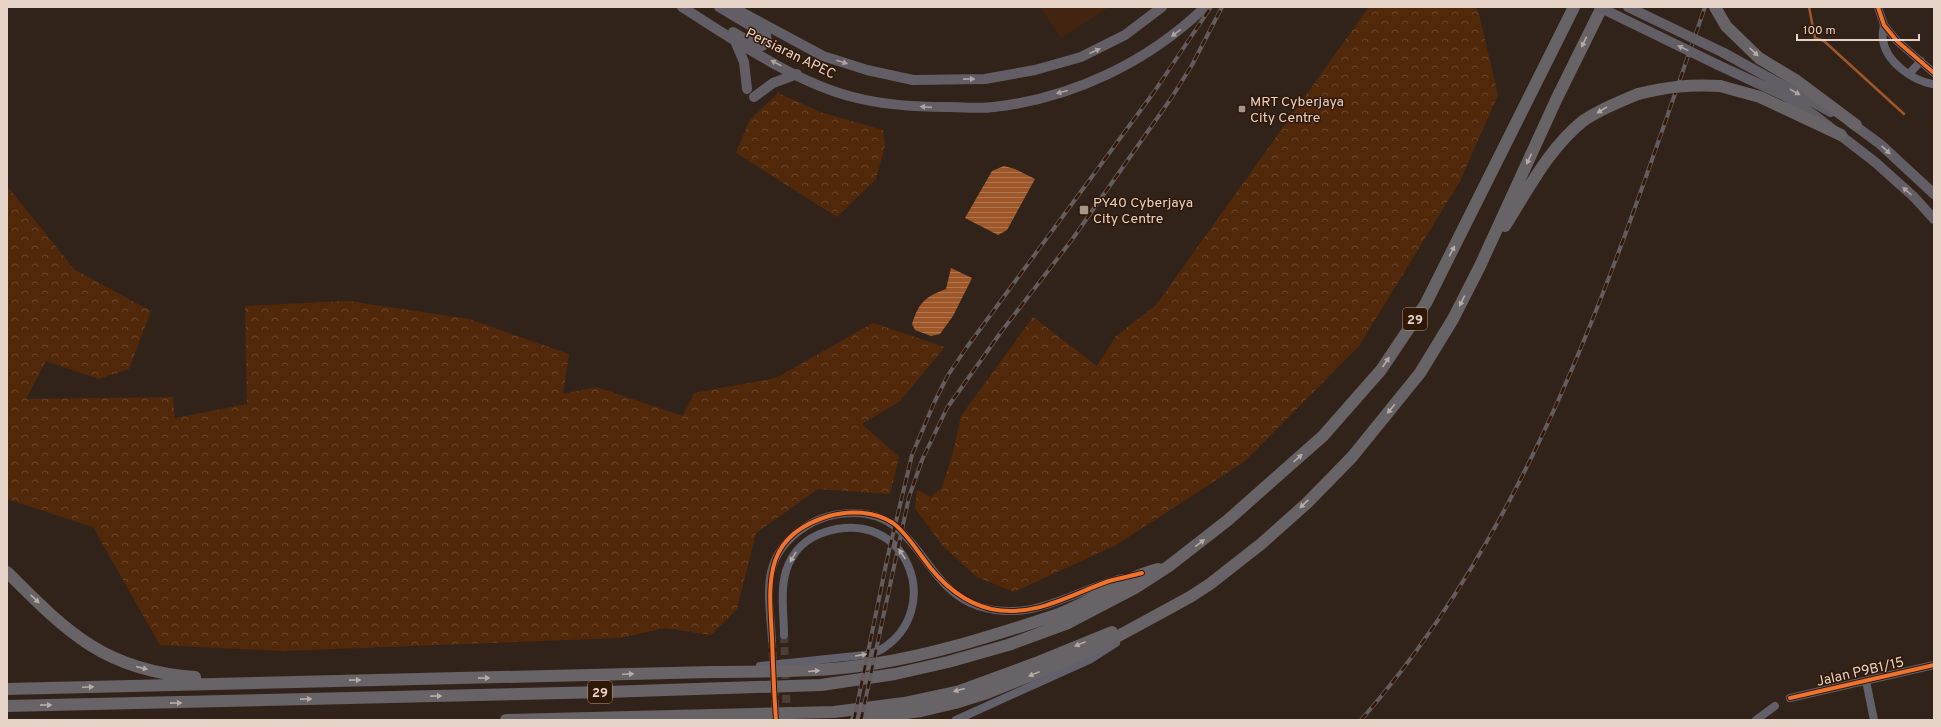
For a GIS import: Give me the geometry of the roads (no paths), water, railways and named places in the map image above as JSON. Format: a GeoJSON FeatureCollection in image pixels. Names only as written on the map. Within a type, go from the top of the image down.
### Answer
{"type":"FeatureCollection","features":[{"type":"Feature","properties":{"kind":"highway","name":"29"},"geometry":{"type":"LineString","coordinates":[[7,706],[606,692],[821,685],[895,674],[948,662],[1008,646],[1074,620],[1135,588],[1169,566],[1228,520],[1323,436],[1381,370],[1426,303],[1561,34],[1573,7]]}},
{"type":"Feature","properties":{"kind":"highway","name":"29"},"geometry":{"type":"LineString","coordinates":[[506,720],[834,712],[904,703],[960,691],[1029,666],[1110,633],[1146,615],[1212,577],[1261,544],[1307,503],[1352,457],[1420,373],[1453,319],[1480,266],[1556,98],[1600,7]]}},
{"type":"Feature","properties":{"kind":"highway"},"geometry":{"type":"LineString","coordinates":[[1715,7],[1726,26],[1759,58],[1797,81],[1856,125]]}},
{"type":"Feature","properties":{"kind":"highway"},"geometry":{"type":"LineString","coordinates":[[1480,266],[1534,180],[1557,148],[1583,122],[1610,105],[1638,94],[1667,87],[1696,84],[1720,86],[1760,97],[1841,136]]}},
{"type":"Feature","properties":{"kind":"highway"},"geometry":{"type":"LineString","coordinates":[[856,720],[921,711],[955,703],[987,693],[1088,652],[1190,598],[1261,544]]}},
{"type":"Feature","properties":{"kind":"highway"},"geometry":{"type":"LineString","coordinates":[[7,689],[274,682],[560,677],[711,672],[811,671],[872,664],[932,651],[990,636],[1053,616],[1142,574],[1169,566]]}},
{"type":"Feature","properties":{"kind":"highway"},"geometry":{"type":"LineString","coordinates":[[7,572],[68,630],[90,646],[121,662],[170,675],[274,682]]}},
{"type":"Feature","properties":{"kind":"main road"},"geometry":{"type":"LineString","coordinates":[[684,8],[699,13],[754,44],[762,46],[765,44],[767,38],[766,35],[719,7]]}},
{"type":"Feature","properties":{"kind":"main road","name":"Persiaran APEC"},"geometry":{"type":"LineString","coordinates":[[732,7],[823,56],[867,70],[913,80],[985,79],[1035,70],[1081,57],[1125,35],[1162,7]]}},
{"type":"Feature","properties":{"kind":"main road","name":"Persiaran APEC"},"geometry":{"type":"LineString","coordinates":[[684,8],[735,41],[810,81],[852,97],[897,104],[930,107],[999,106],[1025,102],[1083,86],[1115,71],[1154,49],[1186,26],[1205,7]]}},
{"type":"Feature","properties":{"kind":"main road"},"geometry":{"type":"LineString","coordinates":[[1600,7],[1785,96],[1814,115],[1881,167],[1914,197],[1934,219]]}},
{"type":"Feature","properties":{"kind":"main road"},"geometry":{"type":"LineString","coordinates":[[1628,7],[1724,53],[1856,125],[1880,144],[1934,194]]}},
{"type":"Feature","properties":{"kind":"main road"},"geometry":{"type":"LineString","coordinates":[[735,41],[744,62],[747,89]]}},
{"type":"Feature","properties":{"kind":"main road"},"geometry":{"type":"LineString","coordinates":[[754,97],[773,83],[797,74]]}},
{"type":"Feature","properties":{"kind":"street"},"geometry":{"type":"LineString","coordinates":[[1878,7],[1884,25],[1897,40],[1934,73]]}},
{"type":"Feature","properties":{"kind":"street"},"geometry":{"type":"LineString","coordinates":[[1884,25],[1883,39],[1885,48],[1898,65],[1922,82],[1933,85]]}},
{"type":"Feature","properties":{"kind":"street"},"geometry":{"type":"LineString","coordinates":[[1909,74],[1920,61]]}},
{"type":"Feature","properties":{"kind":"street"},"geometry":{"type":"LineString","coordinates":[[772,640],[770,580],[772,566],[777,554],[785,543],[809,524],[844,513],[869,514],[893,524],[910,540],[930,569],[953,592],[978,606],[993,609],[1027,611],[1065,600],[1109,581],[1142,574]]}},
{"type":"Feature","properties":{"kind":"street"},"geometry":{"type":"LineString","coordinates":[[711,672],[865,655],[881,649],[892,642],[906,622],[913,600],[911,576],[908,563],[900,550],[885,536],[876,531],[852,527],[830,530],[810,538],[796,552],[786,571],[784,580],[784,635]]}},
{"type":"Feature","properties":{"kind":"street"},"geometry":{"type":"LineString","coordinates":[[956,720],[1091,659],[1190,598]]}},
{"type":"Feature","properties":{"kind":"street","name":"Jalan P9B1/15"},"geometry":{"type":"LineString","coordinates":[[1790,698],[1934,665]]}},
{"type":"Feature","properties":{"kind":"street","name":"Jalan P9B1/15"},"geometry":{"type":"LineString","coordinates":[[1866,680],[1874,720]]}},
{"type":"Feature","properties":{"kind":"street"},"geometry":{"type":"LineString","coordinates":[[1756,720],[1775,706]]}},
{"type":"Feature","properties":{"kind":"waterway"},"geometry":{"type":"LineString","coordinates":[[1809,7],[1815,38],[1824,41],[1904,114]]}},
{"type":"Feature","properties":{"kind":"tunnel"},"geometry":{"type":"LineString","coordinates":[[784,635],[787,720]]}},
{"type":"Feature","properties":{"kind":"tunnel"},"geometry":{"type":"LineString","coordinates":[[772,640],[776,720]]}},
{"type":"Feature","properties":{"kind":"railway"},"geometry":{"type":"LineString","coordinates":[[854,720],[888,555],[912,455],[934,403],[948,375],[1154,92],[1211,7]]}},
{"type":"Feature","properties":{"kind":"railway"},"geometry":{"type":"LineString","coordinates":[[861,720],[909,497],[922,460],[947,408],[1001,332],[1071,241],[1172,97],[1192,65],[1222,7]]}},
{"type":"Feature","properties":{"kind":"railway"},"geometry":{"type":"LineString","coordinates":[[1361,720],[1423,642],[1477,559],[1525,472],[1567,381],[1605,288],[1640,194],[1705,7]]}},
{"type":"Feature","properties":{"kind":"place","name":"MRT Cyberjaya City Centre"},"geometry":{"type":"Point","coordinates":[1242,109]}},
{"type":"Feature","properties":{"kind":"place","name":"PY40 Cyberjaya City Centre"},"geometry":{"type":"Point","coordinates":[1084,210]}}]}
